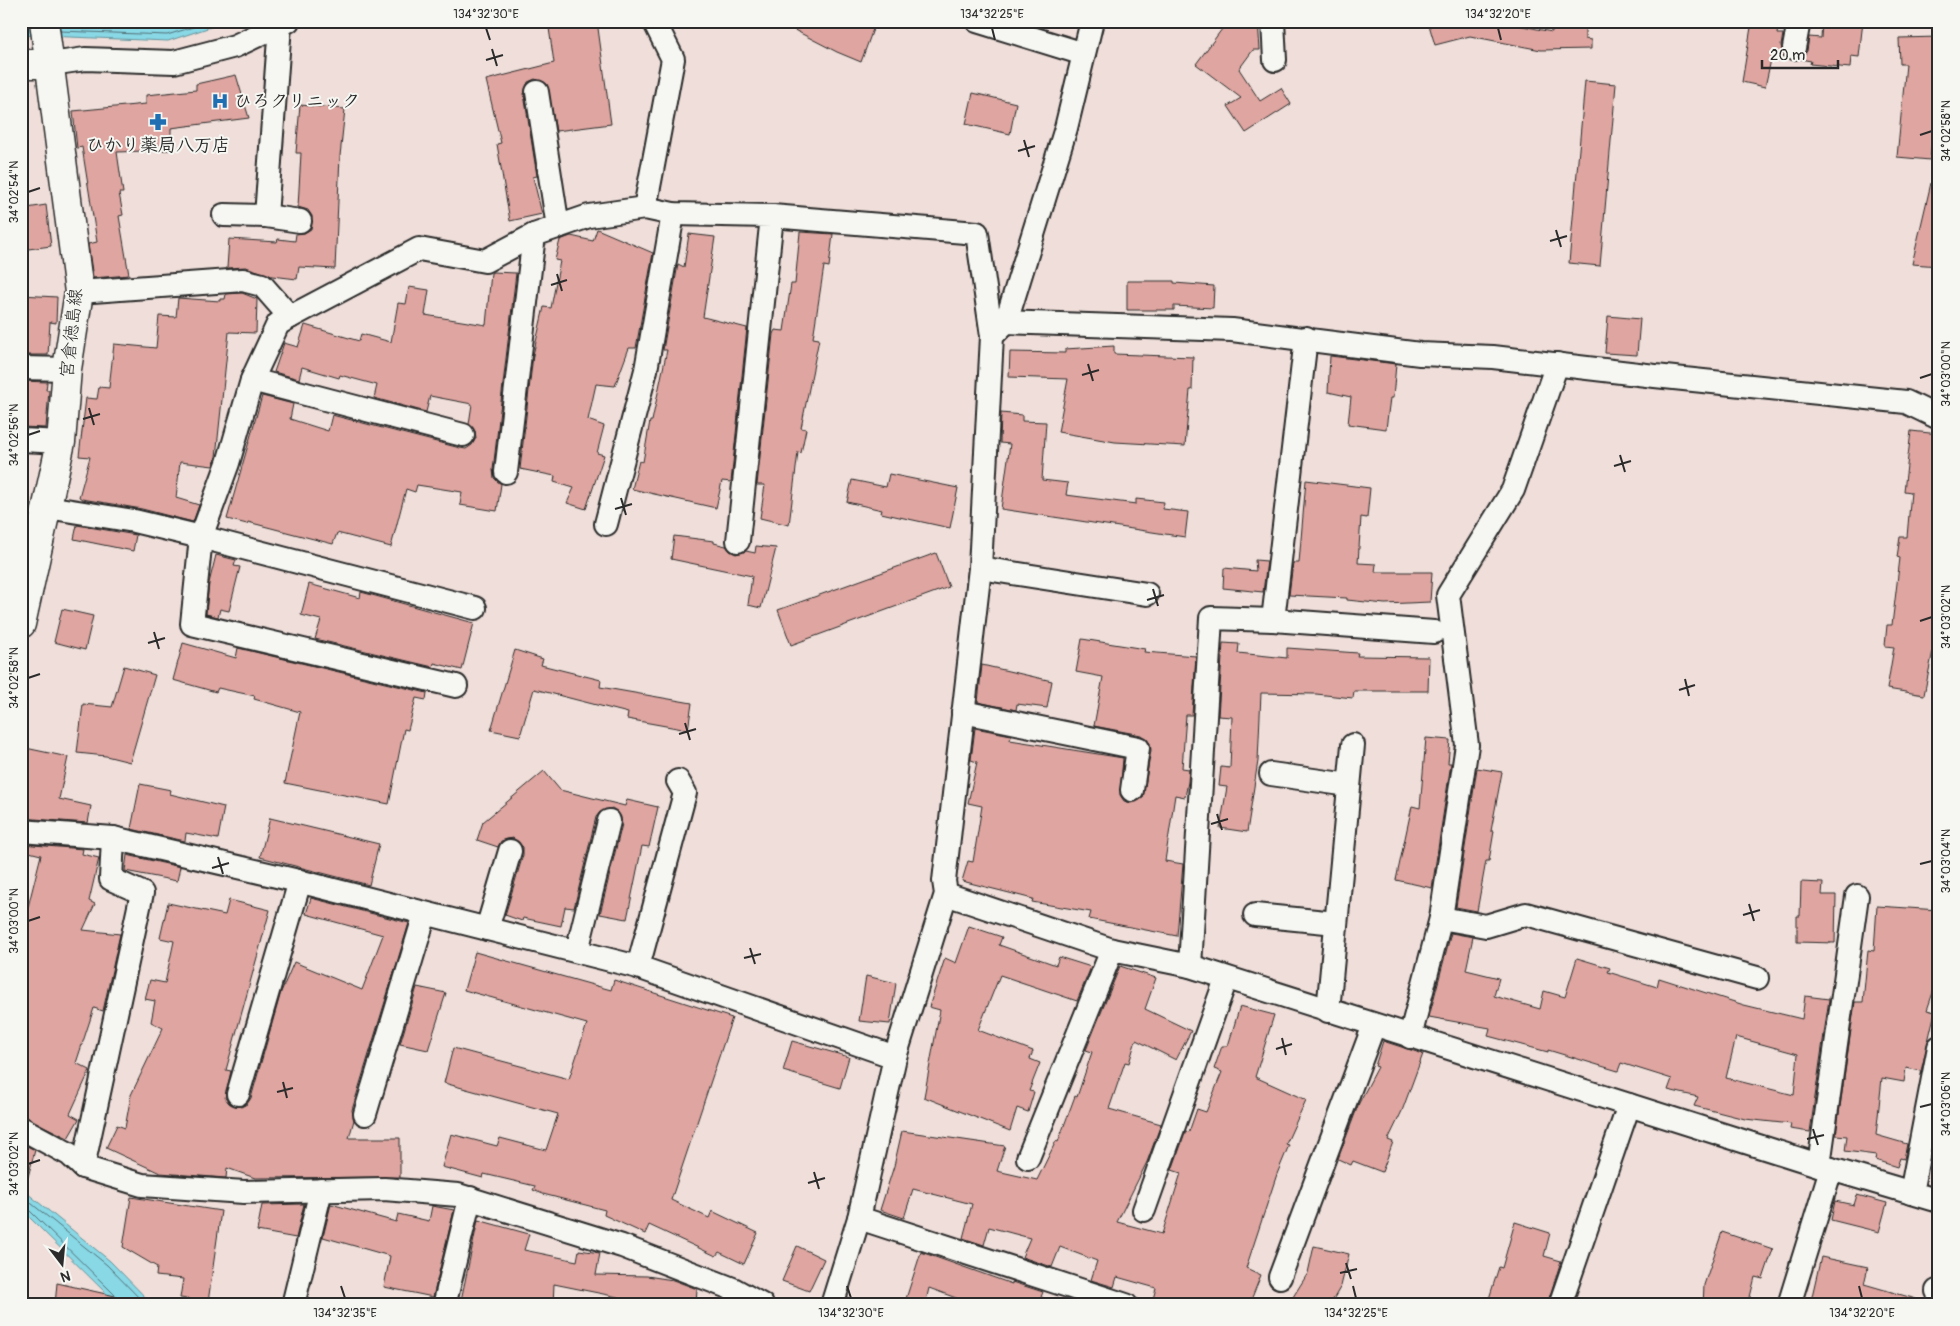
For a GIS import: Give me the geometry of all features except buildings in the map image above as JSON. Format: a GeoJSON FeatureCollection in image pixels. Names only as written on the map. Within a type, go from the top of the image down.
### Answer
{"type":"FeatureCollection","features":[{"type":"Feature","properties":{"kind":"main road"},"geometry":{"type":"LineString","coordinates":[[21,64],[47,42]]}},
{"type":"Feature","properties":{"kind":"main road","name":"宮倉徳島線"},"geometry":{"type":"LineString","coordinates":[[23,610],[61,442],[67,370],[78,292],[47,42]]}},
{"type":"Feature","properties":{"kind":"street"},"geometry":{"type":"LineString","coordinates":[[646,208],[673,59],[654,21]]}},
{"type":"Feature","properties":{"kind":"street"},"geometry":{"type":"LineString","coordinates":[[977,21],[1084,54]]}},
{"type":"Feature","properties":{"kind":"street"},"geometry":{"type":"LineString","coordinates":[[832,1305],[859,1218],[894,1058],[946,894],[944,882],[980,568],[999,329],[1066,128],[1092,21]]}},
{"type":"Feature","properties":{"kind":"street"},"geometry":{"type":"LineString","coordinates":[[1273,21],[1275,60]]}},
{"type":"Feature","properties":{"kind":"street"},"geometry":{"type":"LineString","coordinates":[[1794,48],[1799,21]]}},
{"type":"Feature","properties":{"kind":"street"},"geometry":{"type":"LineString","coordinates":[[47,42],[85,59],[174,62],[235,46],[284,23]]}},
{"type":"Feature","properties":{"kind":"street"},"geometry":{"type":"LineString","coordinates":[[266,216],[284,23]]}},
{"type":"Feature","properties":{"kind":"street"},"geometry":{"type":"LineString","coordinates":[[536,92],[558,227]]}},
{"type":"Feature","properties":{"kind":"street"},"geometry":{"type":"LineString","coordinates":[[456,686],[192,624],[201,538],[228,463],[252,380],[278,324],[419,249],[485,262],[534,235],[589,216],[646,208],[673,214],[772,216],[977,233],[999,329]]}},
{"type":"Feature","properties":{"kind":"street"},"geometry":{"type":"LineString","coordinates":[[606,524],[646,370],[673,214]]}},
{"type":"Feature","properties":{"kind":"street"},"geometry":{"type":"LineString","coordinates":[[224,215],[266,216],[300,221]]}},
{"type":"Feature","properties":{"kind":"street"},"geometry":{"type":"LineString","coordinates":[[738,541],[772,216]]}},
{"type":"Feature","properties":{"kind":"street"},"geometry":{"type":"LineString","coordinates":[[506,472],[534,235]]}},
{"type":"Feature","properties":{"kind":"street"},"geometry":{"type":"LineString","coordinates":[[78,292],[243,280],[262,286],[290,317]]}},
{"type":"Feature","properties":{"kind":"street"},"geometry":{"type":"LineString","coordinates":[[999,329],[1232,330],[1420,354],[1493,357],[1906,402],[1939,418]]}},
{"type":"Feature","properties":{"kind":"street"},"geometry":{"type":"LineString","coordinates":[[1273,620],[1306,338]]}},
{"type":"Feature","properties":{"kind":"street"},"geometry":{"type":"LineString","coordinates":[[1410,1036],[1441,918],[1466,745],[1448,595],[1513,490],[1557,364]]}},
{"type":"Feature","properties":{"kind":"street"},"geometry":{"type":"LineString","coordinates":[[21,368],[67,370]]}},
{"type":"Feature","properties":{"kind":"street"},"geometry":{"type":"LineString","coordinates":[[252,380],[463,435]]}},
{"type":"Feature","properties":{"kind":"street"},"geometry":{"type":"LineString","coordinates":[[21,440],[61,442]]}},
{"type":"Feature","properties":{"kind":"street"},"geometry":{"type":"LineString","coordinates":[[47,507],[134,520],[475,608]]}},
{"type":"Feature","properties":{"kind":"street"},"geometry":{"type":"LineString","coordinates":[[980,568],[1147,594]]}},
{"type":"Feature","properties":{"kind":"street"},"geometry":{"type":"LineString","coordinates":[[1190,966],[1210,618],[1273,620],[1434,632]]}},
{"type":"Feature","properties":{"kind":"street"},"geometry":{"type":"LineString","coordinates":[[963,712],[1138,748],[1132,790]]}},
{"type":"Feature","properties":{"kind":"street"},"geometry":{"type":"LineString","coordinates":[[1328,1011],[1353,744]]}},
{"type":"Feature","properties":{"kind":"street"},"geometry":{"type":"LineString","coordinates":[[1271,774],[1349,786]]}},
{"type":"Feature","properties":{"kind":"street"},"geometry":{"type":"LineString","coordinates":[[638,967],[685,793],[678,781]]}},
{"type":"Feature","properties":{"kind":"street"},"geometry":{"type":"LineString","coordinates":[[577,951],[609,821]]}},
{"type":"Feature","properties":{"kind":"street"},"geometry":{"type":"LineString","coordinates":[[21,830],[113,838],[577,951],[638,967],[894,1058]]}},
{"type":"Feature","properties":{"kind":"street"},"geometry":{"type":"LineString","coordinates":[[83,1167],[142,893],[111,879],[113,838]]}},
{"type":"Feature","properties":{"kind":"street"},"geometry":{"type":"LineString","coordinates":[[487,929],[510,851]]}},
{"type":"Feature","properties":{"kind":"street"},"geometry":{"type":"LineString","coordinates":[[238,1094],[300,882]]}},
{"type":"Feature","properties":{"kind":"street"},"geometry":{"type":"LineString","coordinates":[[946,894],[1112,950],[1190,966],[1226,979],[1825,1167],[1939,1201]]}},
{"type":"Feature","properties":{"kind":"street"},"geometry":{"type":"LineString","coordinates":[[1789,1305],[1825,1167],[1857,896]]}},
{"type":"Feature","properties":{"kind":"street"},"geometry":{"type":"LineString","coordinates":[[365,1114],[426,914]]}},
{"type":"Feature","properties":{"kind":"street"},"geometry":{"type":"LineString","coordinates":[[1441,918],[1486,926],[1526,914],[1757,978]]}},
{"type":"Feature","properties":{"kind":"street"},"geometry":{"type":"LineString","coordinates":[[1255,915],[1336,923]]}},
{"type":"Feature","properties":{"kind":"street"},"geometry":{"type":"LineString","coordinates":[[1028,1158],[1112,950]]}},
{"type":"Feature","properties":{"kind":"street"},"geometry":{"type":"LineString","coordinates":[[1144,1210],[1226,979]]}},
{"type":"Feature","properties":{"kind":"street"},"geometry":{"type":"LineString","coordinates":[[1280,1277],[1374,1025]]}},
{"type":"Feature","properties":{"kind":"street"},"geometry":{"type":"LineString","coordinates":[[1911,1193],[1939,1047]]}},
{"type":"Feature","properties":{"kind":"street"},"geometry":{"type":"LineString","coordinates":[[1560,1305],[1629,1105]]}},
{"type":"Feature","properties":{"kind":"street"},"geometry":{"type":"LineString","coordinates":[[21,1128],[69,1154],[83,1167],[142,1185],[244,1192],[384,1189],[458,1194],[622,1246],[733,1289],[762,1305]]}},
{"type":"Feature","properties":{"kind":"street"},"geometry":{"type":"LineString","coordinates":[[293,1305],[321,1190]]}},
{"type":"Feature","properties":{"kind":"street"},"geometry":{"type":"LineString","coordinates":[[445,1302],[470,1198]]}},
{"type":"Feature","properties":{"kind":"street"},"geometry":{"type":"LineString","coordinates":[[859,1218],[1126,1305]]}},
{"type":"Feature","properties":{"kind":"water"},"geometry":{"type":"Polygon","coordinates":[[[21,21],[229,21],[168,41],[21,35],[21,21]]]}},
{"type":"Feature","properties":{"kind":"water"},"geometry":{"type":"Polygon","coordinates":[[[21,1188],[110,1261],[153,1305],[118,1305],[27,1215],[21,1214],[21,1188]]]}},
{"type":"Feature","properties":{"kind":"place","name":"ひろクリニック"},"geometry":{"type":"Point","coordinates":[220,101]}},
{"type":"Feature","properties":{"kind":"place","name":"ひかり薬局八万店"},"geometry":{"type":"Point","coordinates":[158,122]}}]}
